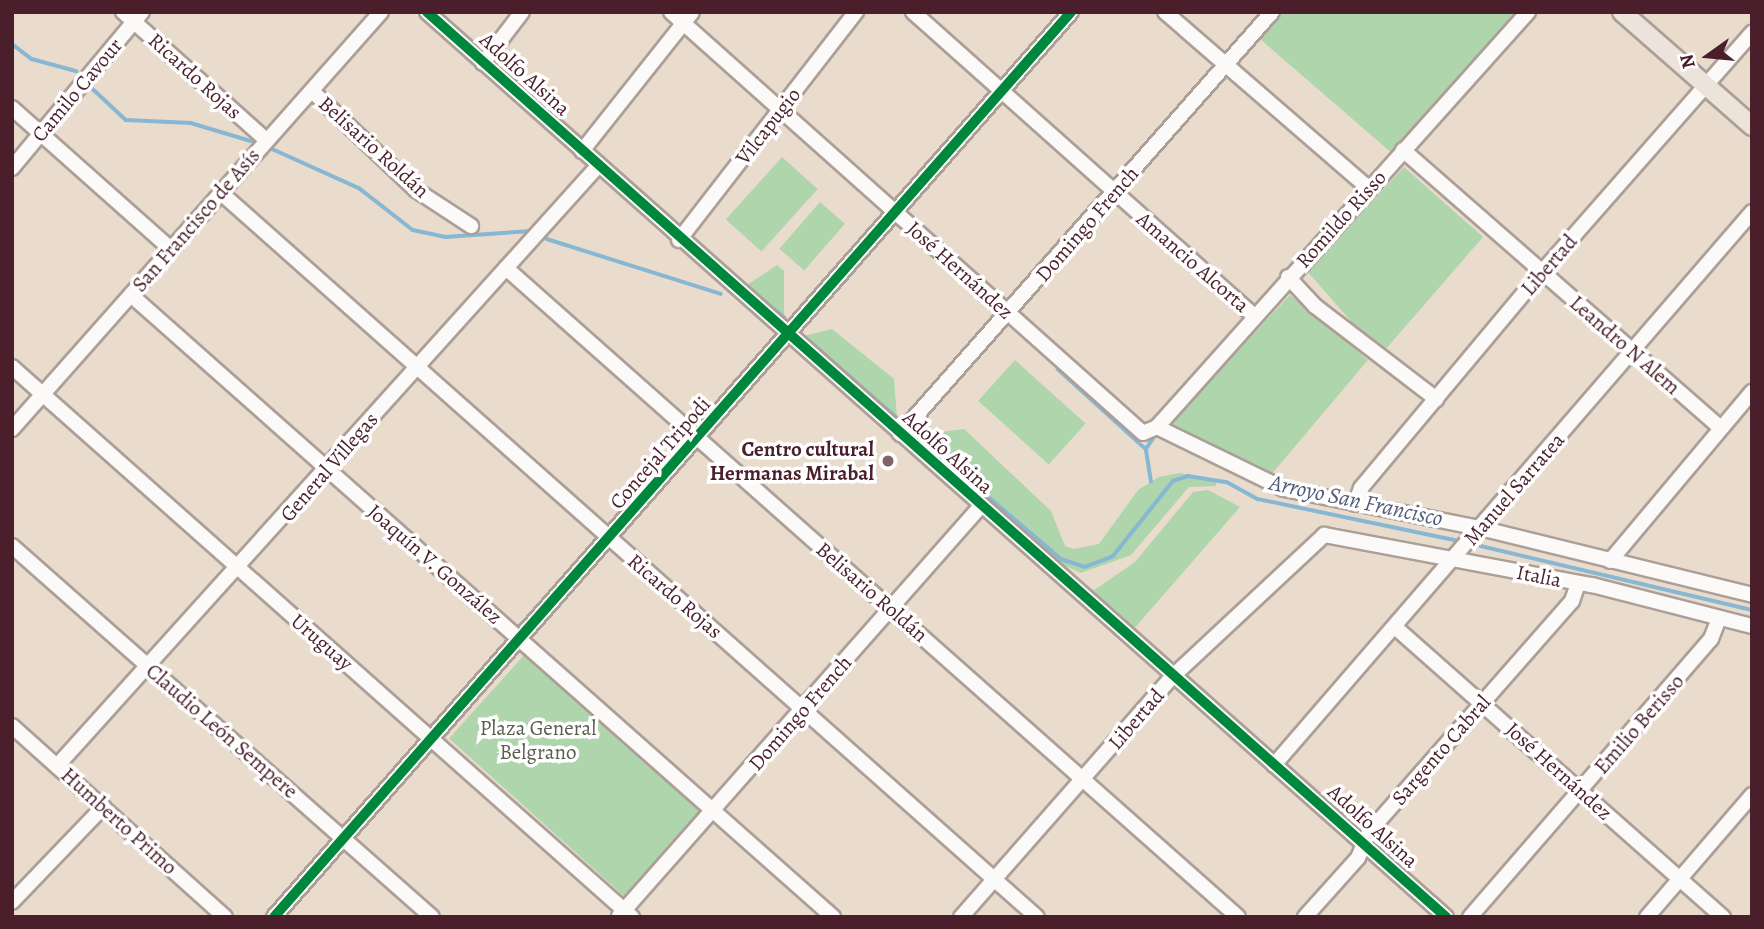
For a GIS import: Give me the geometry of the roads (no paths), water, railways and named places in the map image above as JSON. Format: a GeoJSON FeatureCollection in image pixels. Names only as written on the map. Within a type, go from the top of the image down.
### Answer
{"type":"FeatureCollection","features":[{"type":"Feature","properties":{"kind":"main road"},"geometry":{"type":"LineString","coordinates":[[1622,12],[1752,125]]}},
{"type":"Feature","properties":{"kind":"street","name":"San Francisco de Asís"},"geometry":{"type":"LineString","coordinates":[[12,429],[381,12]]}},
{"type":"Feature","properties":{"kind":"street","name":"Adolfo Alsina"},"geometry":{"type":"LineString","coordinates":[[427,12],[679,240],[1446,917]]}},
{"type":"Feature","properties":{"kind":"street"},"geometry":{"type":"LineString","coordinates":[[484,62],[522,12]]}},
{"type":"Feature","properties":{"kind":"street","name":"José Hernández"},"geometry":{"type":"LineString","coordinates":[[671,12],[688,18],[780,110],[894,209],[1138,430],[1149,433],[1157,427]]}},
{"type":"Feature","properties":{"kind":"street","name":"Vilcapugio"},"geometry":{"type":"LineString","coordinates":[[679,240],[856,12]]}},
{"type":"Feature","properties":{"kind":"street","name":"Amancio Alcorta"},"geometry":{"type":"LineString","coordinates":[[913,12],[1254,316]]}},
{"type":"Feature","properties":{"kind":"street","name":"Concejal Tripodi"},"geometry":{"type":"LineString","coordinates":[[274,917],[698,440],[894,209],[1071,12]]}},
{"type":"Feature","properties":{"kind":"street"},"geometry":{"type":"LineString","coordinates":[[1165,12],[1369,189]]}},
{"type":"Feature","properties":{"kind":"street","name":"Domingo French"},"geometry":{"type":"LineString","coordinates":[[900,434],[1009,314],[1272,12]]}},
{"type":"Feature","properties":{"kind":"street","name":"Romildo Risso"},"geometry":{"type":"LineString","coordinates":[[1157,427],[1288,277],[1528,12]]}},
{"type":"Feature","properties":{"kind":"street","name":"Camilo Cavour"},"geometry":{"type":"LineString","coordinates":[[12,168],[133,15]]}},
{"type":"Feature","properties":{"kind":"street","name":"Ricardo Rojas"},"geometry":{"type":"LineString","coordinates":[[133,15],[263,144]]}},
{"type":"Feature","properties":{"kind":"street"},"geometry":{"type":"LineString","coordinates":[[582,151],[688,18]]}},
{"type":"Feature","properties":{"kind":"street","name":"Libertad"},"geometry":{"type":"LineString","coordinates":[[1354,503],[1541,273],[1752,33]]}},
{"type":"Feature","properties":{"kind":"street","name":"Belisario Roldán"},"geometry":{"type":"LineString","coordinates":[[312,91],[415,190],[471,226]]}},
{"type":"Feature","properties":{"kind":"street"},"geometry":{"type":"LineString","coordinates":[[12,108],[171,249]]}},
{"type":"Feature","properties":{"kind":"street","name":"Leandro N Alem"},"geometry":{"type":"LineString","coordinates":[[1403,150],[1721,428]]}},
{"type":"Feature","properties":{"kind":"street","name":"General Villegas"},"geometry":{"type":"LineString","coordinates":[[57,766],[239,569],[417,366],[598,166]]}},
{"type":"Feature","properties":{"kind":"street","name":"Ricardo Rojas"},"geometry":{"type":"LineString","coordinates":[[220,192],[1037,917]]}},
{"type":"Feature","properties":{"kind":"street","name":"Manuel Sarratea"},"geometry":{"type":"LineString","coordinates":[[1274,765],[1752,212]]}},
{"type":"Feature","properties":{"kind":"street","name":"Belisario Roldán"},"geometry":{"type":"LineString","coordinates":[[506,268],[1238,917]]}},
{"type":"Feature","properties":{"kind":"street"},"geometry":{"type":"LineString","coordinates":[[1288,277],[1315,306],[1436,399]]}},
{"type":"Feature","properties":{"kind":"street","name":"Joaquín V. González"},"geometry":{"type":"LineString","coordinates":[[131,295],[833,917]]}},
{"type":"Feature","properties":{"kind":"street","name":"Uruguay"},"geometry":{"type":"LineString","coordinates":[[12,367],[433,738],[625,914]]}},
{"type":"Feature","properties":{"kind":"street"},"geometry":{"type":"LineString","coordinates":[[1610,561],[1752,392]]}},
{"type":"Feature","properties":{"kind":"street","name":"Italia"},"geometry":{"type":"LineString","coordinates":[[1157,427],[1284,489],[1478,530],[1751,594]]}},
{"type":"Feature","properties":{"kind":"street","name":"Domingo French"},"geometry":{"type":"LineString","coordinates":[[625,914],[980,507]]}},
{"type":"Feature","properties":{"kind":"street","name":"Libertad"},"geometry":{"type":"LineString","coordinates":[[961,917],[1173,676],[1324,535]]}},
{"type":"Feature","properties":{"kind":"street","name":"Italia"},"geometry":{"type":"LineString","coordinates":[[1324,535],[1457,554],[1718,621],[1752,626]]}},
{"type":"Feature","properties":{"kind":"street","name":"Claudio León Sempere"},"geometry":{"type":"LineString","coordinates":[[12,546],[432,917]]}},
{"type":"Feature","properties":{"kind":"street","name":"Sargento Cabral"},"geometry":{"type":"LineString","coordinates":[[1305,917],[1483,703],[1572,601],[1578,584]]}},
{"type":"Feature","properties":{"kind":"street","name":"Emilio Berisso"},"geometry":{"type":"LineString","coordinates":[[1470,917],[1712,639],[1718,621]]}},
{"type":"Feature","properties":{"kind":"street","name":"José Hernández"},"geometry":{"type":"LineString","coordinates":[[1395,627],[1723,917]]}},
{"type":"Feature","properties":{"kind":"street","name":"Humberto Primo"},"geometry":{"type":"LineString","coordinates":[[12,726],[225,917]]}},
{"type":"Feature","properties":{"kind":"street"},"geometry":{"type":"LineString","coordinates":[[1647,917],[1752,795]]}},
{"type":"Feature","properties":{"kind":"street"},"geometry":{"type":"LineString","coordinates":[[12,902],[103,807]]}},
{"type":"Feature","properties":{"kind":"waterway","name":"Arroyo San Francisco"},"geometry":{"type":"LineString","coordinates":[[12,44],[32,59],[76,71]]}},
{"type":"Feature","properties":{"kind":"waterway","name":"Arroyo San Francisco"},"geometry":{"type":"LineString","coordinates":[[93,89],[126,120],[191,123],[261,144]]}},
{"type":"Feature","properties":{"kind":"waterway","name":"Arroyo San Francisco"},"geometry":{"type":"LineString","coordinates":[[268,147],[359,188],[413,230],[445,237],[531,231]]}},
{"type":"Feature","properties":{"kind":"waterway","name":"Arroyo San Francisco"},"geometry":{"type":"LineString","coordinates":[[547,239],[721,294]]}},
{"type":"Feature","properties":{"kind":"waterway","name":"Arroyo San Francisco"},"geometry":{"type":"LineString","coordinates":[[744,286],[784,317]]}},
{"type":"Feature","properties":{"kind":"waterway","name":"Arroyo San Francisco"},"geometry":{"type":"LineString","coordinates":[[813,344],[897,418]]}},
{"type":"Feature","properties":{"kind":"waterway"},"geometry":{"type":"LineString","coordinates":[[1058,369],[1146,449]]}},
{"type":"Feature","properties":{"kind":"waterway","name":"Arroyo San Francisco"},"geometry":{"type":"LineString","coordinates":[[916,435],[1061,559],[1085,567],[1113,556],[1173,481],[1188,476],[1227,482],[1258,499],[1459,541]]}},
{"type":"Feature","properties":{"kind":"waterway"},"geometry":{"type":"LineString","coordinates":[[1151,482],[1146,449],[1154,437]]}},
{"type":"Feature","properties":{"kind":"waterway","name":"Arroyo San Francisco"},"geometry":{"type":"LineString","coordinates":[[1481,546],[1752,610]]}},
{"type":"Feature","properties":{"kind":"place","name":"Centro cultural Hermanas Mirabal"},"geometry":{"type":"Point","coordinates":[888,461]}},
{"type":"Feature","properties":{"kind":"park label","name":"Plaza General Belgrano"},"geometry":{"type":"Point","coordinates":[538,740]}}]}
